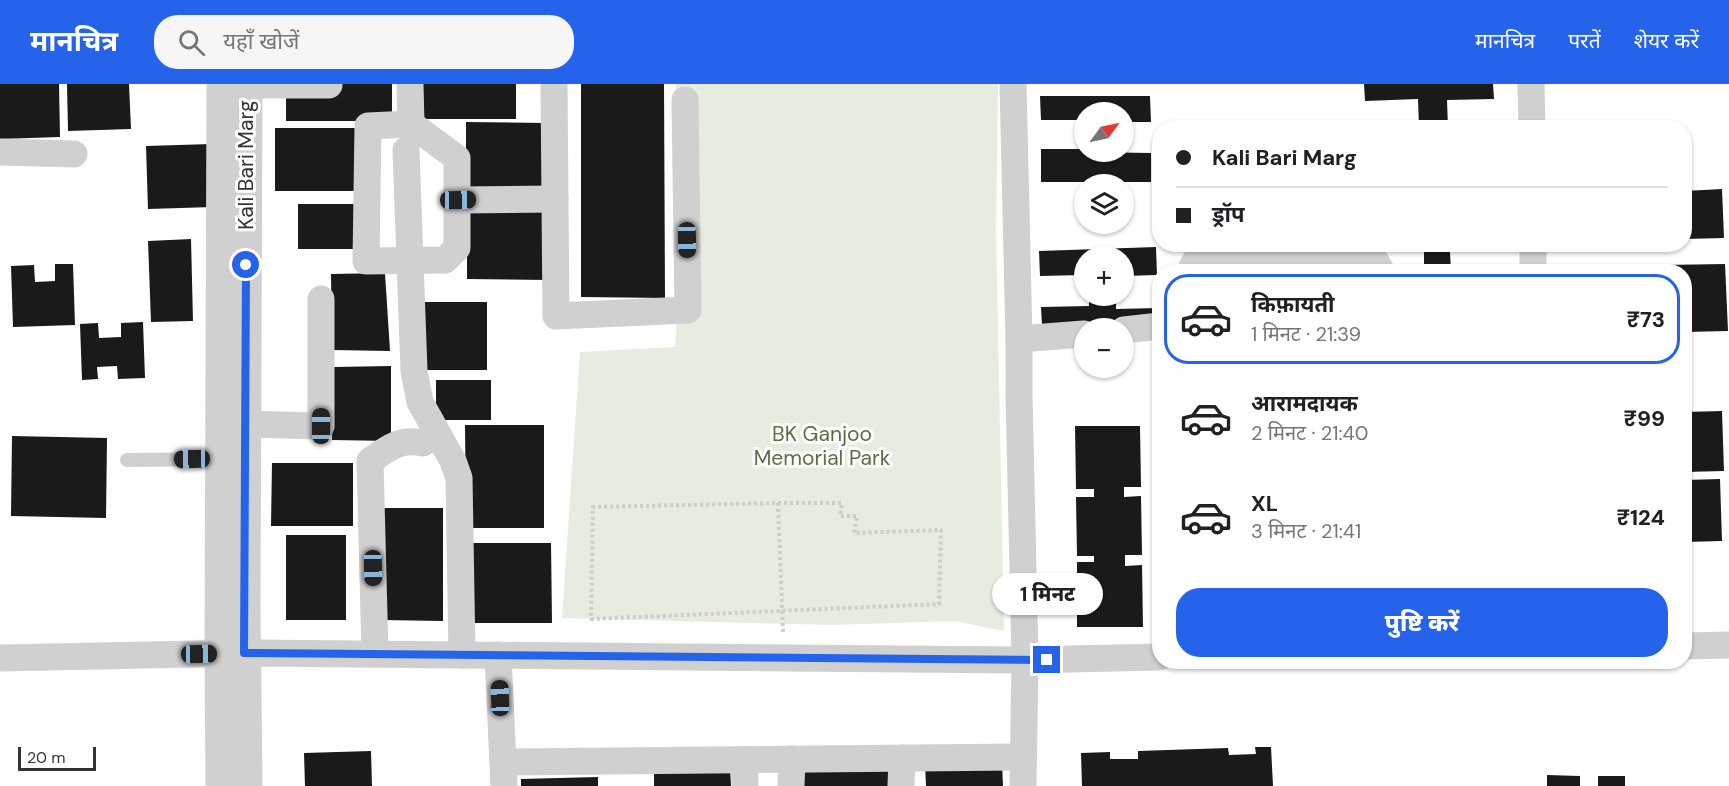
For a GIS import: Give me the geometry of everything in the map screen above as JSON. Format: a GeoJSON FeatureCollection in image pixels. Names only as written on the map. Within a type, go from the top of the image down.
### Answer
{"type":"FeatureCollection","features":[{"type":"Feature","properties":{"kind":"street"},"geometry":{"type":"LineString","coordinates":[[239,84],[329,85]]}},
{"type":"Feature","properties":{"kind":"street","name":"Kali Bari Marg"},"geometry":{"type":"LineString","coordinates":[[222,786],[233,653],[233,458],[238,407],[239,84]]}},
{"type":"Feature","properties":{"kind":"street"},"geometry":{"type":"LineString","coordinates":[[410,84],[411,124]]}},
{"type":"Feature","properties":{"kind":"street"},"geometry":{"type":"LineString","coordinates":[[554,84],[556,316],[688,310],[686,100]]}},
{"type":"Feature","properties":{"kind":"street"},"geometry":{"type":"LineString","coordinates":[[1013,84],[1024,660],[1023,786]]}},
{"type":"Feature","properties":{"kind":"street"},"geometry":{"type":"LineString","coordinates":[[1531,84],[1532,120]]}},
{"type":"Feature","properties":{"kind":"street"},"geometry":{"type":"LineString","coordinates":[[411,124],[457,158],[457,248],[445,260],[366,261],[368,126],[411,124]]}},
{"type":"Feature","properties":{"kind":"street"},"geometry":{"type":"LineString","coordinates":[[406,150],[414,371],[420,402],[453,461],[459,478],[462,655]]}},
{"type":"Feature","properties":{"kind":"street"},"geometry":{"type":"LineString","coordinates":[[0,153],[74,154]]}},
{"type":"Feature","properties":{"kind":"street"},"geometry":{"type":"LineString","coordinates":[[458,200],[555,199]]}},
{"type":"Feature","properties":{"kind":"street"},"geometry":{"type":"LineString","coordinates":[[1193,264],[1201,254],[1206,252]]}},
{"type":"Feature","properties":{"kind":"street"},"geometry":{"type":"LineString","coordinates":[[1248,252],[1365,255],[1375,260],[1377,264]]}},
{"type":"Feature","properties":{"kind":"street"},"geometry":{"type":"LineString","coordinates":[[238,407],[321,426],[321,299]]}},
{"type":"Feature","properties":{"kind":"street"},"geometry":{"type":"LineString","coordinates":[[1134,329],[1152,327]]}},
{"type":"Feature","properties":{"kind":"street"},"geometry":{"type":"LineString","coordinates":[[1019,339],[1074,335]]}},
{"type":"Feature","properties":{"kind":"street"},"geometry":{"type":"LineString","coordinates":[[375,654],[370,461],[389,448],[409,440],[423,443]]}},
{"type":"Feature","properties":{"kind":"street"},"geometry":{"type":"LineString","coordinates":[[1692,646],[1729,645]]}},
{"type":"Feature","properties":{"kind":"street"},"geometry":{"type":"LineString","coordinates":[[0,658],[233,653],[1024,660],[1152,657]]}},
{"type":"Feature","properties":{"kind":"street","name":"Kali Bari Marg"},"geometry":{"type":"LineString","coordinates":[[233,653],[246,786]]}},
{"type":"Feature","properties":{"kind":"street"},"geometry":{"type":"LineString","coordinates":[[498,655],[503,774],[744,773],[792,759],[1023,757]]}},
{"type":"Feature","properties":{"kind":"street"},"geometry":{"type":"LineString","coordinates":[[901,786],[902,758]]}},
{"type":"Feature","properties":{"kind":"street"},"geometry":{"type":"LineString","coordinates":[[790,786],[792,759]]}},
{"type":"Feature","properties":{"kind":"lane"},"geometry":{"type":"LineString","coordinates":[[127,460],[233,458]]}},
{"type":"Feature","properties":{"kind":"path"},"geometry":{"type":"LineString","coordinates":[[778,503],[783,658]]}},
{"type":"Feature","properties":{"kind":"path"},"geometry":{"type":"LineString","coordinates":[[778,503],[842,503],[840,516],[857,516],[854,533],[941,530],[939,604],[591,619],[593,507],[778,503]]}},
{"type":"Feature","properties":{"kind":"green space","name":"BK Ganjoo Memorial Park"},"geometry":{"type":"Polygon","coordinates":[[[676,84],[998,84],[996,230],[1004,631],[955,621],[831,625],[562,618],[580,352],[675,347],[682,237],[676,84]]]}},
{"type":"Feature","properties":{"kind":"building"},"geometry":{"type":"Polygon","coordinates":[[[0,84],[59,84],[60,137],[0,139],[0,84]]]}},
{"type":"Feature","properties":{"kind":"building"},"geometry":{"type":"Polygon","coordinates":[[[67,84],[129,84],[131,129],[68,131],[67,84]]]}},
{"type":"Feature","properties":{"kind":"building"},"geometry":{"type":"Polygon","coordinates":[[[286,84],[392,84],[392,121],[286,121],[286,84]]]}},
{"type":"Feature","properties":{"kind":"building"},"geometry":{"type":"Polygon","coordinates":[[[420,84],[516,84],[516,119],[420,119],[420,84]]]}},
{"type":"Feature","properties":{"kind":"building"},"geometry":{"type":"Polygon","coordinates":[[[581,84],[664,84],[665,298],[581,297],[581,84]]]}},
{"type":"Feature","properties":{"kind":"building"},"geometry":{"type":"Polygon","coordinates":[[[1364,84],[1493,84],[1494,99],[1447,100],[1448,120],[1419,120],[1418,99],[1365,101],[1364,84]]]}},
{"type":"Feature","properties":{"kind":"building"},"geometry":{"type":"Polygon","coordinates":[[[1040,96],[1150,96],[1151,122],[1134,122],[1134,102],[1074,102],[1074,120],[1041,120],[1040,96]]]}},
{"type":"Feature","properties":{"kind":"building"},"geometry":{"type":"Polygon","coordinates":[[[466,122],[547,123],[547,193],[466,193],[466,122]]]}},
{"type":"Feature","properties":{"kind":"building"},"geometry":{"type":"Polygon","coordinates":[[[275,128],[361,128],[361,191],[275,191],[275,128]]]}},
{"type":"Feature","properties":{"kind":"building"},"geometry":{"type":"Polygon","coordinates":[[[211,144],[213,207],[148,209],[146,146],[211,144]]]}},
{"type":"Feature","properties":{"kind":"building"},"geometry":{"type":"Polygon","coordinates":[[[1041,149],[1074,149],[1074,162],[1134,162],[1134,153],[1151,153],[1151,182],[1134,182],[1134,174],[1074,174],[1074,182],[1041,182],[1041,149]]]}},
{"type":"Feature","properties":{"kind":"building"},"geometry":{"type":"Polygon","coordinates":[[[1722,189],[1724,238],[1692,239],[1692,191],[1722,189]]]}},
{"type":"Feature","properties":{"kind":"building"},"geometry":{"type":"Polygon","coordinates":[[[298,204],[358,204],[358,249],[298,249],[298,204]]]}},
{"type":"Feature","properties":{"kind":"building"},"geometry":{"type":"Polygon","coordinates":[[[467,208],[548,208],[549,280],[467,279],[467,208]]]}},
{"type":"Feature","properties":{"kind":"building"},"geometry":{"type":"Polygon","coordinates":[[[191,239],[193,321],[151,322],[148,241],[191,239]]]}},
{"type":"Feature","properties":{"kind":"building"},"geometry":{"type":"Polygon","coordinates":[[[1152,247],[1152,252],[1156,252],[1157,264],[1152,264],[1152,275],[1134,276],[1134,248],[1152,247]]]}},
{"type":"Feature","properties":{"kind":"building"},"geometry":{"type":"Polygon","coordinates":[[[1074,250],[1074,275],[1040,276],[1039,251],[1074,250]]]}},
{"type":"Feature","properties":{"kind":"building"},"geometry":{"type":"Polygon","coordinates":[[[1424,252],[1450,252],[1451,264],[1424,264],[1424,252]]]}},
{"type":"Feature","properties":{"kind":"building"},"geometry":{"type":"Polygon","coordinates":[[[55,264],[73,264],[75,325],[13,327],[11,266],[34,265],[35,282],[55,281],[55,264]]]}},
{"type":"Feature","properties":{"kind":"building"},"geometry":{"type":"Polygon","coordinates":[[[1725,264],[1728,331],[1692,332],[1692,265],[1725,264]]]}},
{"type":"Feature","properties":{"kind":"building"},"geometry":{"type":"Polygon","coordinates":[[[385,273],[390,351],[332,350],[331,274],[385,273]]]}},
{"type":"Feature","properties":{"kind":"building"},"geometry":{"type":"Polygon","coordinates":[[[424,302],[487,302],[487,370],[424,370],[424,302]]]}},
{"type":"Feature","properties":{"kind":"building"},"geometry":{"type":"Polygon","coordinates":[[[1041,307],[1152,308],[1152,337],[1134,331],[1134,318],[1074,318],[1074,332],[1043,343],[1041,307]]]}},
{"type":"Feature","properties":{"kind":"building"},"geometry":{"type":"Polygon","coordinates":[[[143,322],[145,378],[118,379],[117,366],[97,367],[98,379],[82,380],[80,324],[98,323],[99,338],[121,337],[121,323],[143,322]]]}},
{"type":"Feature","properties":{"kind":"building"},"geometry":{"type":"Polygon","coordinates":[[[391,366],[391,441],[332,440],[334,367],[391,366]]]}},
{"type":"Feature","properties":{"kind":"building"},"geometry":{"type":"Polygon","coordinates":[[[436,380],[491,380],[491,420],[436,420],[436,380]]]}},
{"type":"Feature","properties":{"kind":"building"},"geometry":{"type":"Polygon","coordinates":[[[1722,411],[1724,471],[1692,472],[1692,412],[1722,411]]]}},
{"type":"Feature","properties":{"kind":"building"},"geometry":{"type":"Polygon","coordinates":[[[465,425],[544,425],[544,528],[466,528],[465,425]]]}},
{"type":"Feature","properties":{"kind":"building"},"geometry":{"type":"Polygon","coordinates":[[[1075,426],[1140,426],[1141,487],[1124,487],[1124,497],[1141,496],[1142,555],[1125,555],[1125,566],[1142,565],[1143,627],[1077,627],[1077,562],[1094,562],[1094,556],[1077,556],[1076,497],[1094,497],[1094,489],[1076,489],[1075,426]]]}},
{"type":"Feature","properties":{"kind":"building"},"geometry":{"type":"Polygon","coordinates":[[[12,436],[107,438],[106,518],[11,516],[12,436]]]}},
{"type":"Feature","properties":{"kind":"building"},"geometry":{"type":"Polygon","coordinates":[[[272,463],[353,463],[353,526],[271,526],[272,463]]]}},
{"type":"Feature","properties":{"kind":"building"},"geometry":{"type":"Polygon","coordinates":[[[1720,479],[1722,541],[1692,542],[1692,480],[1720,479]]]}},
{"type":"Feature","properties":{"kind":"building"},"geometry":{"type":"Polygon","coordinates":[[[380,508],[443,508],[443,621],[381,620],[380,508]]]}},
{"type":"Feature","properties":{"kind":"building"},"geometry":{"type":"Polygon","coordinates":[[[286,535],[346,535],[346,620],[286,620],[286,535]]]}},
{"type":"Feature","properties":{"kind":"building"},"geometry":{"type":"Polygon","coordinates":[[[472,543],[551,543],[552,623],[472,623],[472,543]]]}},
{"type":"Feature","properties":{"kind":"building"},"geometry":{"type":"Polygon","coordinates":[[[1255,747],[1271,747],[1273,786],[1082,786],[1081,753],[1110,752],[1110,759],[1138,759],[1138,751],[1228,748],[1229,755],[1256,754],[1255,747]]]}},
{"type":"Feature","properties":{"kind":"building"},"geometry":{"type":"Polygon","coordinates":[[[371,751],[372,786],[305,786],[304,753],[371,751]]]}},
{"type":"Feature","properties":{"kind":"building"},"geometry":{"type":"Polygon","coordinates":[[[1002,761],[1003,786],[926,786],[925,763],[1002,761]]]}},
{"type":"Feature","properties":{"kind":"building"},"geometry":{"type":"Polygon","coordinates":[[[888,762],[888,786],[801,786],[800,765],[888,762]]]}},
{"type":"Feature","properties":{"kind":"building"},"geometry":{"type":"Polygon","coordinates":[[[730,767],[731,786],[654,786],[654,769],[730,767]]]}},
{"type":"Feature","properties":{"kind":"building"},"geometry":{"type":"Polygon","coordinates":[[[1547,775],[1580,776],[1580,786],[1547,786],[1547,775]]]}},
{"type":"Feature","properties":{"kind":"building"},"geometry":{"type":"Polygon","coordinates":[[[1598,776],[1625,776],[1625,786],[1598,786],[1598,776]]]}},
{"type":"Feature","properties":{"kind":"building"},"geometry":{"type":"Polygon","coordinates":[[[598,777],[598,786],[521,786],[521,779],[598,777]]]}},
{"type":"Feature","properties":{"kind":"route"},"geometry":{"type":"LineString","coordinates":[[246,265],[244,653],[1047,660]]}}]}
